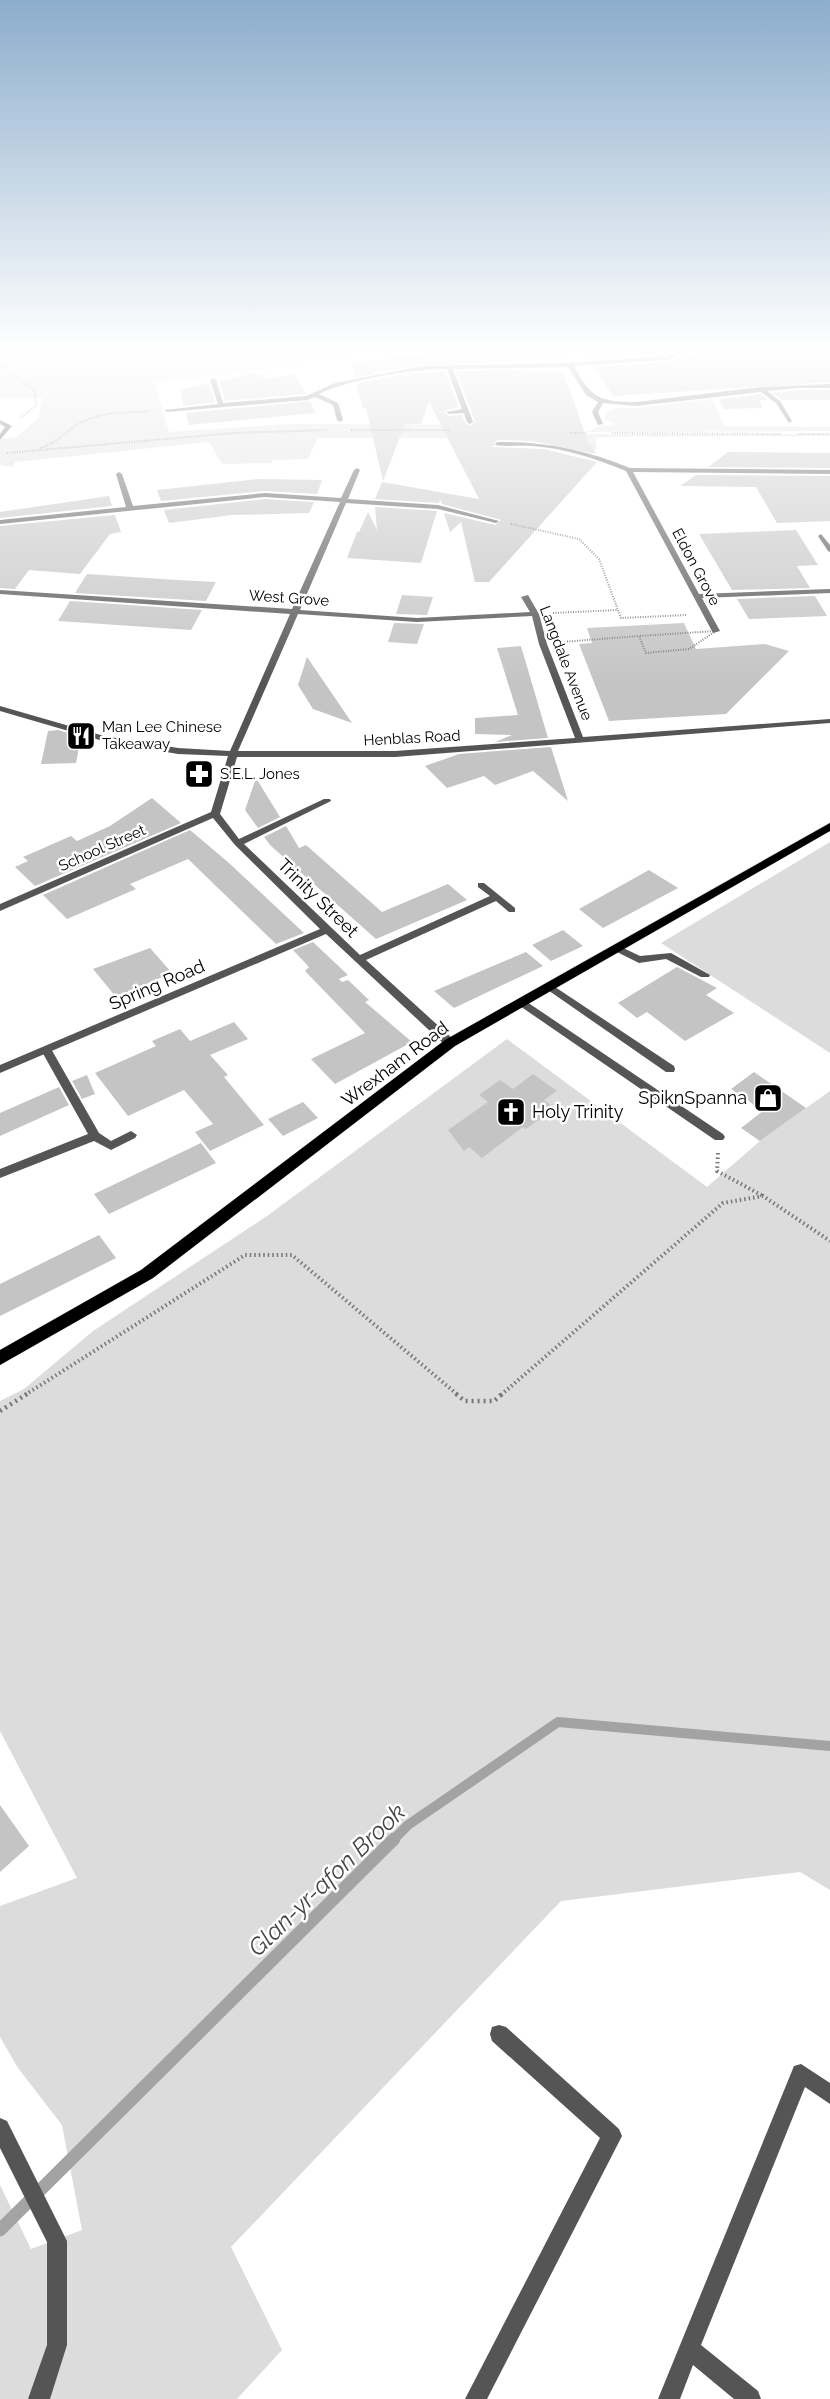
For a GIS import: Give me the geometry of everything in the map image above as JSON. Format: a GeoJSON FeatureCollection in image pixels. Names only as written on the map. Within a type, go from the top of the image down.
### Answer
{"type":"FeatureCollection","features":[{"type":"Feature","properties":{"kind":"main road","name":"Wrexham Road"},"geometry":{"type":"LineString","coordinates":[[0,1358],[147,1274],[450,1043],[830,826]]}},
{"type":"Feature","properties":{"kind":"street"},"geometry":{"type":"LineString","coordinates":[[611,462],[629,470],[830,472]]}},
{"type":"Feature","properties":{"kind":"street"},"geometry":{"type":"LineString","coordinates":[[215,814],[233,754],[357,470]]}},
{"type":"Feature","properties":{"kind":"street","name":"Eldon Grove"},"geometry":{"type":"LineString","coordinates":[[629,470],[716,631]]}},
{"type":"Feature","properties":{"kind":"street"},"geometry":{"type":"LineString","coordinates":[[119,474],[130,507]]}},
{"type":"Feature","properties":{"kind":"street"},"geometry":{"type":"LineString","coordinates":[[0,522],[265,495],[438,507],[496,521]]}},
{"type":"Feature","properties":{"kind":"street"},"geometry":{"type":"LineString","coordinates":[[821,536],[830,550]]}},
{"type":"Feature","properties":{"kind":"street"},"geometry":{"type":"LineString","coordinates":[[35,604],[46,588]]}},
{"type":"Feature","properties":{"kind":"street"},"geometry":{"type":"LineString","coordinates":[[696,596],[830,591]]}},
{"type":"Feature","properties":{"kind":"street","name":"West Grove"},"geometry":{"type":"LineString","coordinates":[[0,592],[417,620],[535,614]]}},
{"type":"Feature","properties":{"kind":"street","name":"Langdale Avenue"},"geometry":{"type":"LineString","coordinates":[[525,597],[535,614],[543,644],[580,740]]}},
{"type":"Feature","properties":{"kind":"street","name":"Henblas Road"},"geometry":{"type":"LineString","coordinates":[[0,708],[103,738],[178,751],[233,754],[395,754],[830,722]]}},
{"type":"Feature","properties":{"kind":"street"},"geometry":{"type":"LineString","coordinates":[[238,843],[327,801]]}},
{"type":"Feature","properties":{"kind":"street","name":"Trinity Street"},"geometry":{"type":"LineString","coordinates":[[215,814],[238,843],[327,930],[450,1043]]}},
{"type":"Feature","properties":{"kind":"street","name":"School Street"},"geometry":{"type":"LineString","coordinates":[[0,908],[215,814]]}},
{"type":"Feature","properties":{"kind":"street"},"geometry":{"type":"LineString","coordinates":[[481,885],[512,910]]}},
{"type":"Feature","properties":{"kind":"street"},"geometry":{"type":"LineString","coordinates":[[358,960],[496,897]]}},
{"type":"Feature","properties":{"kind":"street","name":"Spring Road"},"geometry":{"type":"LineString","coordinates":[[0,1070],[327,930]]}},
{"type":"Feature","properties":{"kind":"street"},"geometry":{"type":"LineString","coordinates":[[617,948],[639,960],[667,955],[705,975]]}},
{"type":"Feature","properties":{"kind":"street"},"geometry":{"type":"LineString","coordinates":[[549,986],[670,1069]]}},
{"type":"Feature","properties":{"kind":"street"},"geometry":{"type":"LineString","coordinates":[[521,1002],[719,1137]]}},
{"type":"Feature","properties":{"kind":"street"},"geometry":{"type":"LineString","coordinates":[[46,1050],[95,1136],[111,1146],[131,1135]]}},
{"type":"Feature","properties":{"kind":"street"},"geometry":{"type":"LineString","coordinates":[[0,1174],[95,1136]]}},
{"type":"Feature","properties":{"kind":"street"},"geometry":{"type":"LineString","coordinates":[[476,2399],[612,2136],[499,2034]]}},
{"type":"Feature","properties":{"kind":"street"},"geometry":{"type":"LineString","coordinates":[[669,2399],[801,2073],[830,2095]]}},
{"type":"Feature","properties":{"kind":"street"},"geometry":{"type":"LineString","coordinates":[[0,2128],[57,2241],[57,2345],[39,2399]]}},
{"type":"Feature","properties":{"kind":"street"},"geometry":{"type":"LineString","coordinates":[[689,2348],[750,2399]]}},
{"type":"Feature","properties":{"kind":"path"},"geometry":{"type":"LineString","coordinates":[[496,521],[579,539],[599,559],[621,618],[706,615]]}},
{"type":"Feature","properties":{"kind":"path"},"geometry":{"type":"LineString","coordinates":[[535,614],[618,610]]}},
{"type":"Feature","properties":{"kind":"path"},"geometry":{"type":"LineString","coordinates":[[639,636],[646,653],[689,650],[716,631]]}},
{"type":"Feature","properties":{"kind":"path"},"geometry":{"type":"LineString","coordinates":[[543,644],[716,631]]}},
{"type":"Feature","properties":{"kind":"path"},"geometry":{"type":"LineString","coordinates":[[719,1137],[717,1171],[763,1196],[830,1241]]}},
{"type":"Feature","properties":{"kind":"path"},"geometry":{"type":"LineString","coordinates":[[0,1411],[245,1255],[292,1255],[465,1401],[494,1401],[723,1203],[763,1196]]}},
{"type":"Feature","properties":{"kind":"shaded area"},"geometry":{"type":"Polygon","coordinates":[[[0,462],[15,462],[13,467],[0,465],[0,462]]]}},
{"type":"Feature","properties":{"kind":"shaded area"},"geometry":{"type":"Polygon","coordinates":[[[221,462],[272,462],[272,463],[222,464],[221,462]]]}},
{"type":"Feature","properties":{"kind":"shaded area"},"geometry":{"type":"Polygon","coordinates":[[[830,842],[830,1053],[661,943],[830,842]]]}},
{"type":"Feature","properties":{"kind":"shaded area"},"geometry":{"type":"Polygon","coordinates":[[[507,1039],[707,1187],[760,1141],[830,1091],[830,1890],[800,1872],[561,1901],[231,2247],[282,2350],[237,2399],[0,2399],[0,2185],[31,2249],[82,2230],[62,2125],[18,2068],[0,2037],[0,1906],[77,1878],[0,1731],[0,1401],[24,1389],[93,1331],[267,1216],[507,1039]]]}},
{"type":"Feature","properties":{"kind":"building"},"geometry":{"type":"Polygon","coordinates":[[[379,462],[390,462],[383,481],[379,462]]]}},
{"type":"Feature","properties":{"kind":"building"},"geometry":{"type":"Polygon","coordinates":[[[460,462],[597,462],[489,582],[475,582],[461,522],[450,532],[444,513],[495,525],[501,520],[442,504],[440,499],[439,503],[375,499],[382,482],[479,499],[460,462]]]}},
{"type":"Feature","properties":{"kind":"building"},"geometry":{"type":"Polygon","coordinates":[[[715,462],[830,462],[830,468],[708,467],[715,462]]]}},
{"type":"Feature","properties":{"kind":"building"},"geometry":{"type":"Polygon","coordinates":[[[696,475],[830,476],[830,521],[777,523],[756,487],[680,486],[696,475]]]}},
{"type":"Feature","properties":{"kind":"building"},"geometry":{"type":"Polygon","coordinates":[[[258,479],[322,480],[317,494],[265,491],[161,501],[157,490],[258,479]]]}},
{"type":"Feature","properties":{"kind":"building"},"geometry":{"type":"Polygon","coordinates":[[[109,496],[112,506],[0,518],[0,512],[109,496]]]}},
{"type":"Feature","properties":{"kind":"building"},"geometry":{"type":"Polygon","coordinates":[[[265,499],[314,502],[309,513],[232,515],[169,523],[164,510],[265,499]]]}},
{"type":"Feature","properties":{"kind":"building"},"geometry":{"type":"Polygon","coordinates":[[[375,507],[437,511],[421,563],[347,558],[368,512],[377,530],[375,507]]]}},
{"type":"Feature","properties":{"kind":"building"},"geometry":{"type":"Polygon","coordinates":[[[115,515],[121,532],[110,534],[80,574],[29,570],[15,589],[0,588],[0,526],[115,515]]]}},
{"type":"Feature","properties":{"kind":"building"},"geometry":{"type":"Polygon","coordinates":[[[796,530],[818,565],[797,566],[810,588],[732,590],[699,534],[796,530]]]}},
{"type":"Feature","properties":{"kind":"building"},"geometry":{"type":"Polygon","coordinates":[[[87,574],[216,582],[206,601],[75,593],[87,574]]]}},
{"type":"Feature","properties":{"kind":"building"},"geometry":{"type":"Polygon","coordinates":[[[402,595],[433,597],[427,615],[396,614],[402,595]]]}},
{"type":"Feature","properties":{"kind":"building"},"geometry":{"type":"Polygon","coordinates":[[[815,596],[827,616],[749,619],[737,599],[815,596]]]}},
{"type":"Feature","properties":{"kind":"building"},"geometry":{"type":"Polygon","coordinates":[[[70,601],[202,610],[191,630],[58,621],[70,601]]]}},
{"type":"Feature","properties":{"kind":"building"},"geometry":{"type":"Polygon","coordinates":[[[394,623],[424,624],[417,644],[388,642],[394,623]]]}},
{"type":"Feature","properties":{"kind":"building"},"geometry":{"type":"Polygon","coordinates":[[[684,623],[696,649],[765,644],[789,651],[726,714],[609,721],[579,644],[592,643],[587,628],[684,623]]]}},
{"type":"Feature","properties":{"kind":"building"},"geometry":{"type":"Polygon","coordinates":[[[521,646],[548,738],[495,742],[512,735],[475,734],[475,718],[518,715],[497,648],[521,646]]]}},
{"type":"Feature","properties":{"kind":"building"},"geometry":{"type":"Polygon","coordinates":[[[307,657],[352,723],[313,709],[298,685],[307,657]]]}},
{"type":"Feature","properties":{"kind":"building"},"geometry":{"type":"Polygon","coordinates":[[[58,730],[81,737],[76,763],[41,764],[48,731],[58,730]]]}},
{"type":"Feature","properties":{"kind":"building"},"geometry":{"type":"Polygon","coordinates":[[[551,747],[568,801],[533,771],[495,785],[484,776],[447,788],[425,766],[459,754],[551,747]]]}},
{"type":"Feature","properties":{"kind":"building"},"geometry":{"type":"Polygon","coordinates":[[[256,778],[280,817],[258,828],[245,810],[256,778]]]}},
{"type":"Feature","properties":{"kind":"building"},"geometry":{"type":"Polygon","coordinates":[[[152,798],[181,823],[35,886],[15,867],[28,861],[23,857],[71,836],[77,841],[110,826],[152,798]]]}},
{"type":"Feature","properties":{"kind":"building"},"geometry":{"type":"Polygon","coordinates":[[[286,826],[299,848],[306,845],[382,912],[448,884],[467,900],[376,939],[271,846],[264,837],[286,826]]]}},
{"type":"Feature","properties":{"kind":"building"},"geometry":{"type":"Polygon","coordinates":[[[190,830],[304,933],[276,944],[188,859],[130,884],[136,889],[67,919],[43,895],[190,830]]]}},
{"type":"Feature","properties":{"kind":"building"},"geometry":{"type":"Polygon","coordinates":[[[649,870],[678,888],[603,928],[579,909],[649,870]]]}},
{"type":"Feature","properties":{"kind":"building"},"geometry":{"type":"Polygon","coordinates":[[[563,930],[583,946],[551,961],[532,945],[563,930]]]}},
{"type":"Feature","properties":{"kind":"building"},"geometry":{"type":"Polygon","coordinates":[[[313,942],[348,975],[339,979],[342,982],[348,980],[369,1000],[365,1002],[412,1042],[335,1084],[311,1059],[365,1033],[305,971],[309,967],[293,950],[313,942]]]}},
{"type":"Feature","properties":{"kind":"building"},"geometry":{"type":"Polygon","coordinates":[[[150,948],[172,973],[116,997],[93,969],[150,948]]]}},
{"type":"Feature","properties":{"kind":"building"},"geometry":{"type":"Polygon","coordinates":[[[526,952],[543,966],[454,1008],[434,991],[526,952]]]}},
{"type":"Feature","properties":{"kind":"building"},"geometry":{"type":"Polygon","coordinates":[[[677,967],[717,988],[706,995],[734,1013],[685,1041],[647,1012],[637,1018],[618,1003],[677,967]]]}},
{"type":"Feature","properties":{"kind":"building"},"geometry":{"type":"Polygon","coordinates":[[[234,1022],[248,1039],[210,1055],[228,1075],[224,1077],[264,1125],[210,1151],[195,1132],[213,1124],[184,1090],[128,1116],[95,1073],[156,1046],[152,1041],[180,1029],[190,1041],[234,1022]]]}},
{"type":"Feature","properties":{"kind":"building","name":"SpiknSpanna"},"geometry":{"type":"Polygon","coordinates":[[[754,1072],[806,1108],[760,1141],[741,1128],[763,1111],[731,1089],[754,1072]]]}},
{"type":"Feature","properties":{"kind":"building","name":"Holy Trinity"},"geometry":{"type":"Polygon","coordinates":[[[533,1074],[557,1091],[544,1100],[555,1108],[526,1129],[523,1127],[482,1158],[469,1147],[464,1151],[448,1130],[488,1102],[479,1095],[500,1080],[513,1089],[533,1074]]]}},
{"type":"Feature","properties":{"kind":"building"},"geometry":{"type":"Polygon","coordinates":[[[87,1075],[95,1094],[82,1099],[72,1081],[87,1075]]]}},
{"type":"Feature","properties":{"kind":"building"},"geometry":{"type":"Polygon","coordinates":[[[59,1087],[69,1105],[0,1136],[0,1113],[59,1087]]]}},
{"type":"Feature","properties":{"kind":"building"},"geometry":{"type":"Polygon","coordinates":[[[303,1102],[318,1118],[283,1136],[268,1119],[303,1102]]]}},
{"type":"Feature","properties":{"kind":"building"},"geometry":{"type":"Polygon","coordinates":[[[201,1143],[216,1163],[109,1214],[94,1194],[201,1143]]]}},
{"type":"Feature","properties":{"kind":"building"},"geometry":{"type":"Polygon","coordinates":[[[99,1235],[116,1258],[0,1316],[0,1284],[99,1235]]]}},
{"type":"Feature","properties":{"kind":"building"},"geometry":{"type":"Polygon","coordinates":[[[0,1805],[29,1846],[0,1872],[0,1805]]]}},
{"type":"Feature","properties":{"kind":"waterway","name":"Glan-yr-afon Brook"},"geometry":{"type":"LineString","coordinates":[[394,1839],[408,1825],[558,1722],[830,1746]]}},
{"type":"Feature","properties":{"kind":"waterway","name":"Glan-yr-afon Brook"},"geometry":{"type":"LineString","coordinates":[[0,2230],[394,1839]]}},
{"type":"Feature","properties":{"kind":"place","name":"Man Lee Chinese Takeaway"},"geometry":{"type":"Point","coordinates":[81,736]}},
{"type":"Feature","properties":{"kind":"place","name":"S.E.L. Jones"},"geometry":{"type":"Point","coordinates":[199,774]}},
{"type":"Feature","properties":{"kind":"place","name":"SpiknSpanna"},"geometry":{"type":"Point","coordinates":[768,1098]}},
{"type":"Feature","properties":{"kind":"place","name":"Holy Trinity"},"geometry":{"type":"Point","coordinates":[511,1112]}}]}
